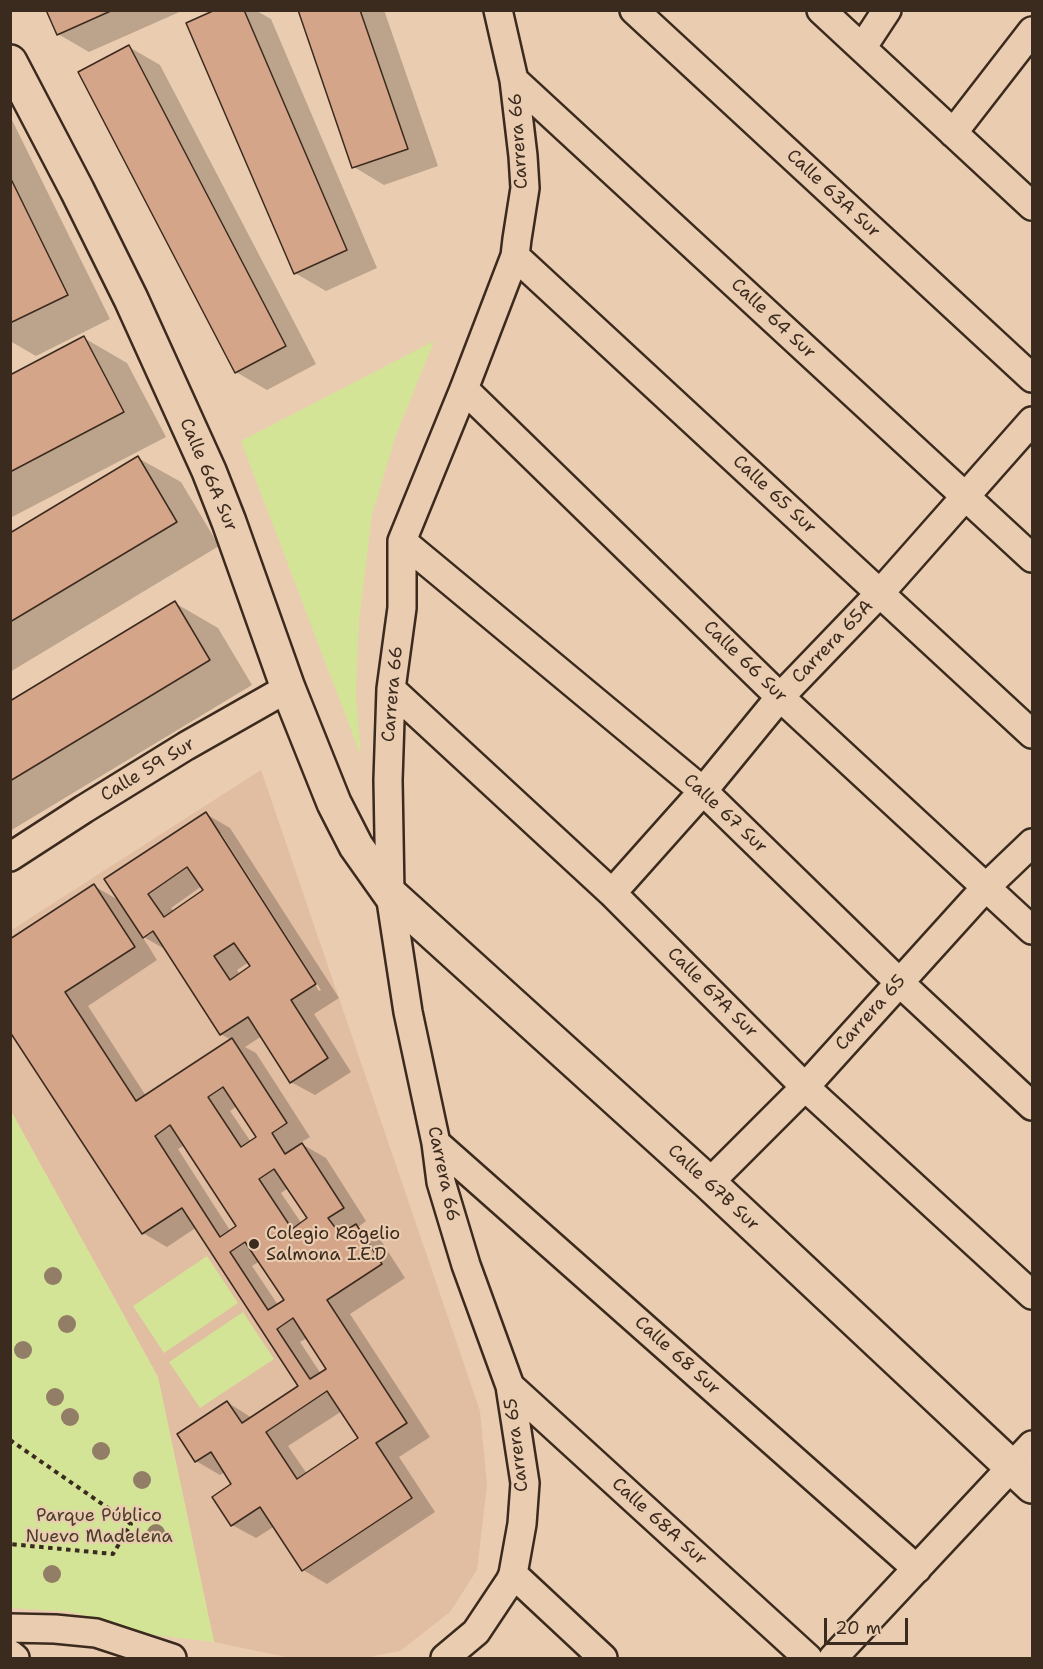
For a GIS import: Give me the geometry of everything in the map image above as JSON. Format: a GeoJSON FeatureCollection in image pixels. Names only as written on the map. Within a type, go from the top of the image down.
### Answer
{"type":"FeatureCollection","features":[{"type":"Feature","properties":{"kind":"street","name":"Carrera 66"},"geometry":{"type":"LineString","coordinates":[[498,10],[514,80],[525,188],[515,256],[402,541],[402,608],[392,689],[388,780],[390,894],[408,1012],[436,1143],[441,1182],[460,1247],[510,1386]]}},
{"type":"Feature","properties":{"kind":"street","name":"Calle 63A Sur"},"geometry":{"type":"LineString","coordinates":[[634,10],[1032,378]]}},
{"type":"Feature","properties":{"kind":"street"},"geometry":{"type":"LineString","coordinates":[[821,10],[1032,206]]}},
{"type":"Feature","properties":{"kind":"street"},"geometry":{"type":"LineString","coordinates":[[862,48],[887,10]]}},
{"type":"Feature","properties":{"kind":"street"},"geometry":{"type":"LineString","coordinates":[[953,133],[1032,31]]}},
{"type":"Feature","properties":{"kind":"street","name":"Calle 66A Sur"},"geometry":{"type":"LineString","coordinates":[[10,62],[131,299],[208,471],[229,522],[288,687],[344,825],[390,894]]}},
{"type":"Feature","properties":{"kind":"street","name":"Calle 64 Sur"},"geometry":{"type":"LineString","coordinates":[[514,80],[1032,558]]}},
{"type":"Feature","properties":{"kind":"street","name":"Calle 65 Sur"},"geometry":{"type":"LineString","coordinates":[[515,256],[1032,734]]}},
{"type":"Feature","properties":{"kind":"street","name":"Calle 66 Sur"},"geometry":{"type":"LineString","coordinates":[[464,389],[780,697],[1032,930]]}},
{"type":"Feature","properties":{"kind":"street","name":"Carrera 65A"},"geometry":{"type":"LineString","coordinates":[[612,893],[703,791],[780,697],[880,592],[1032,421]]}},
{"type":"Feature","properties":{"kind":"street","name":"Calle 67 Sur"},"geometry":{"type":"LineString","coordinates":[[402,541],[703,791],[899,982],[1032,1106]]}},
{"type":"Feature","properties":{"kind":"street","name":"Calle 59 Sur"},"geometry":{"type":"LineString","coordinates":[[10,857],[186,746],[288,687]]}},
{"type":"Feature","properties":{"kind":"street","name":"Calle 67A Sur"},"geometry":{"type":"LineString","coordinates":[[392,689],[612,893],[806,1087],[1032,1295]]}},
{"type":"Feature","properties":{"kind":"street","name":"Carrera 65"},"geometry":{"type":"LineString","coordinates":[[709,1183],[806,1087],[986,887],[1032,843]]}},
{"type":"Feature","properties":{"kind":"street","name":"Calle 67B Sur"},"geometry":{"type":"LineString","coordinates":[[390,894],[1026,1466]]}},
{"type":"Feature","properties":{"kind":"street","name":"Calle 68 Sur"},"geometry":{"type":"LineString","coordinates":[[436,1143],[917,1569]]}},
{"type":"Feature","properties":{"kind":"street","name":"Carrera 65"},"geometry":{"type":"LineString","coordinates":[[445,1659],[476,1632],[513,1574],[522,1524],[525,1483],[510,1386]]}},
{"type":"Feature","properties":{"kind":"street","name":"Calle 68A Sur"},"geometry":{"type":"LineString","coordinates":[[510,1386],[808,1659]]}},
{"type":"Feature","properties":{"kind":"street"},"geometry":{"type":"LineString","coordinates":[[833,1659],[917,1569],[1026,1466]]}},
{"type":"Feature","properties":{"kind":"street"},"geometry":{"type":"LineString","coordinates":[[513,1574],[603,1659]]}},
{"type":"Feature","properties":{"kind":"street"},"geometry":{"type":"LineString","coordinates":[[10,1628],[96,1633],[172,1659]]}},
{"type":"Feature","properties":{"kind":"street"},"geometry":{"type":"LineString","coordinates":[[10,1654],[15,1659]]}},
{"type":"Feature","properties":{"kind":"path"},"geometry":{"type":"LineString","coordinates":[[10,1440],[131,1524],[113,1554],[10,1544]]}},
{"type":"Feature","properties":{"kind":"shaded area","name":"Colegio Rogelio Salmona I.E.D"},"geometry":{"type":"Polygon","coordinates":[[[261,770],[480,1411],[487,1485],[477,1570],[450,1612],[400,1651],[364,1658],[291,1658],[214,1642],[158,1377],[11,1111],[10,931],[261,770]]]}},
{"type":"Feature","properties":{"kind":"green space"},"geometry":{"type":"Polygon","coordinates":[[[434,341],[396,435],[372,515],[359,621],[356,695],[361,756],[241,441],[434,341]]]}},
{"type":"Feature","properties":{"kind":"green space","name":"Parque Público Nuevo Madelena"},"geometry":{"type":"Polygon","coordinates":[[[11,1111],[158,1377],[214,1642],[144,1634],[72,1612],[11,1608],[11,1111]]]}},
{"type":"Feature","properties":{"kind":"green space"},"geometry":{"type":"Polygon","coordinates":[[[207,1256],[238,1303],[164,1353],[133,1306],[207,1256]]]}},
{"type":"Feature","properties":{"kind":"green space"},"geometry":{"type":"Polygon","coordinates":[[[243,1312],[274,1359],[200,1408],[169,1362],[243,1312]]]}},
{"type":"Feature","properties":{"kind":"building"},"geometry":{"type":"Polygon","coordinates":[[[46,10],[113,10],[57,35],[46,10]]]}},
{"type":"Feature","properties":{"kind":"building"},"geometry":{"type":"Polygon","coordinates":[[[215,10],[244,10],[347,250],[294,274],[186,23],[215,10]]]}},
{"type":"Feature","properties":{"kind":"building"},"geometry":{"type":"Polygon","coordinates":[[[298,10],[360,10],[408,149],[352,168],[298,10]]]}},
{"type":"Feature","properties":{"kind":"building"},"geometry":{"type":"Polygon","coordinates":[[[129,45],[286,346],[235,373],[78,72],[129,45]]]}},
{"type":"Feature","properties":{"kind":"building"},"geometry":{"type":"Polygon","coordinates":[[[10,177],[68,295],[10,323],[10,177]]]}},
{"type":"Feature","properties":{"kind":"building"},"geometry":{"type":"Polygon","coordinates":[[[84,336],[124,412],[10,472],[10,375],[84,336]]]}},
{"type":"Feature","properties":{"kind":"building"},"geometry":{"type":"Polygon","coordinates":[[[138,456],[177,522],[10,622],[10,533],[138,456]]]}},
{"type":"Feature","properties":{"kind":"building"},"geometry":{"type":"Polygon","coordinates":[[[175,601],[210,660],[10,781],[10,701],[175,601]]]}},
{"type":"Feature","properties":{"kind":"building"},"geometry":{"type":"Polygon","coordinates":[[[206,812],[316,984],[291,1000],[328,1058],[290,1083],[248,1017],[220,1035],[153,931],[143,938],[104,879],[206,812]],[[187,867],[148,894],[164,917],[203,890],[187,867]],[[234,943],[214,956],[230,980],[250,966],[234,943]]]}},
{"type":"Feature","properties":{"kind":"building"},"geometry":{"type":"Polygon","coordinates":[[[94,884],[135,947],[65,992],[136,1101],[232,1038],[287,1123],[272,1133],[285,1154],[302,1143],[344,1208],[328,1218],[340,1234],[356,1224],[382,1264],[327,1300],[407,1423],[376,1443],[412,1498],[302,1571],[260,1507],[231,1526],[212,1497],[231,1484],[211,1452],[195,1462],[177,1434],[227,1401],[242,1423],[298,1386],[182,1208],[142,1234],[10,1032],[10,939],[94,884]],[[223,1087],[208,1097],[241,1147],[256,1137],[223,1087]],[[170,1125],[155,1136],[220,1237],[236,1226],[170,1125]],[[274,1169],[259,1179],[292,1229],[307,1218],[274,1169]],[[245,1242],[230,1252],[268,1310],[284,1300],[245,1242]],[[293,1318],[277,1329],[310,1379],[326,1369],[293,1318]],[[327,1391],[266,1432],[297,1479],[358,1438],[327,1391]]]}},
{"type":"Feature","properties":{"kind":"place","name":"Colegio Rogelio Salmona I.E.D"},"geometry":{"type":"Point","coordinates":[254,1244]}}]}
